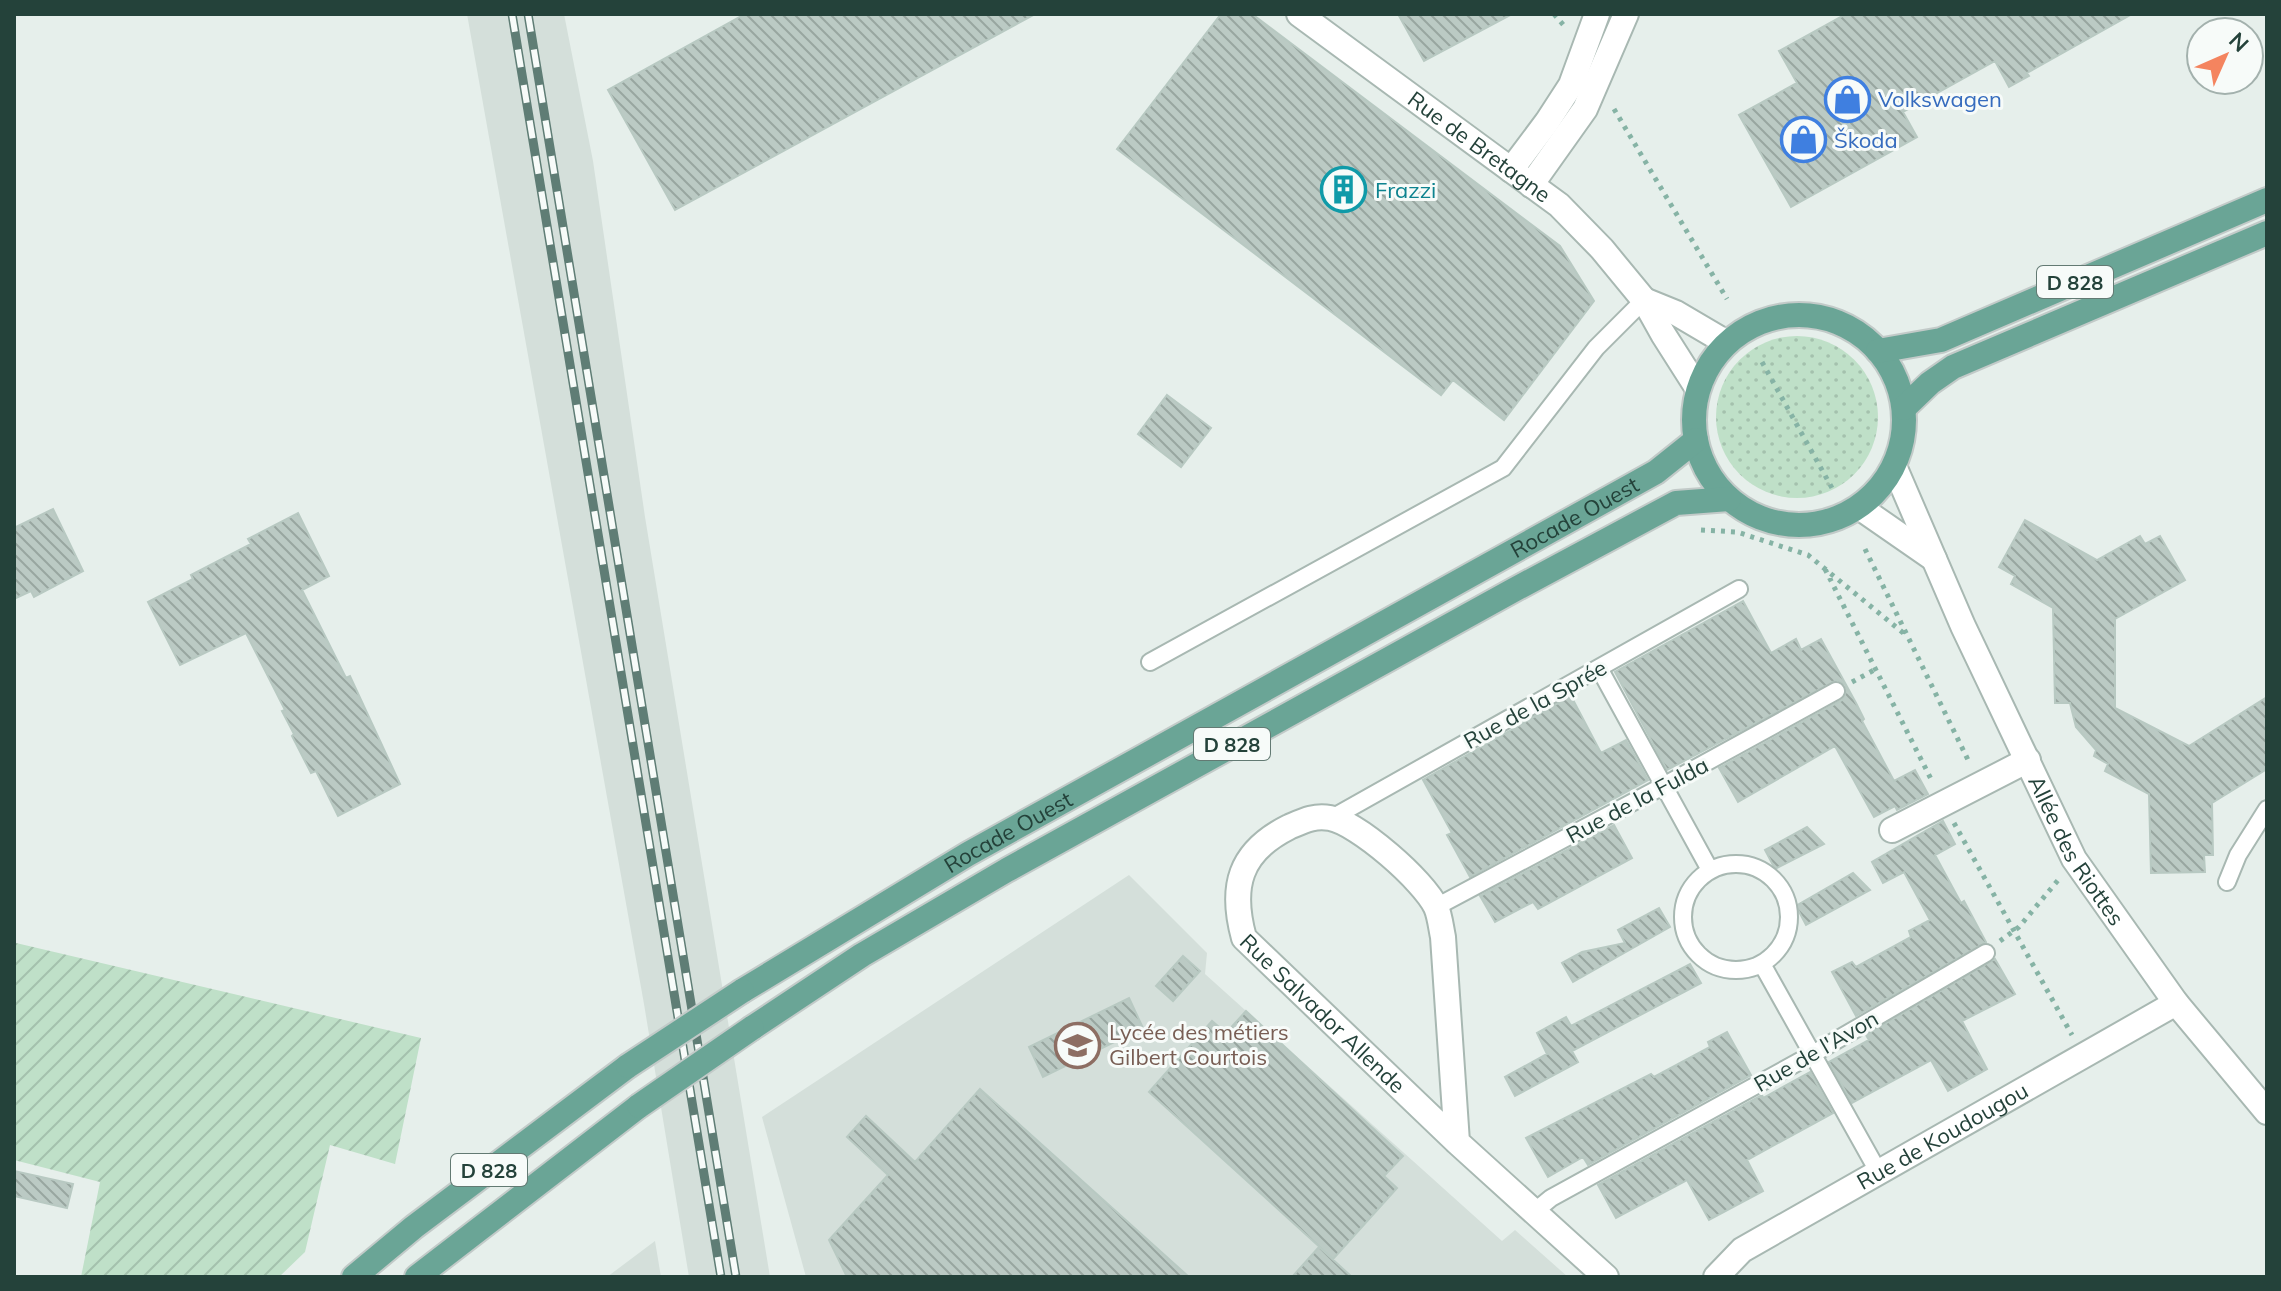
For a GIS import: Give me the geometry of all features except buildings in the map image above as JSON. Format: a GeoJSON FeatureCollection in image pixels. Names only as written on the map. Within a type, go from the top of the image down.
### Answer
{"type":"FeatureCollection","features":[{"type":"Feature","properties":{"kind":"main road","name":"D 828"},"geometry":{"type":"LineString","coordinates":[[1878,351],[1941,340],[2267,200]]}},
{"type":"Feature","properties":{"kind":"main road","name":"D 828"},"geometry":{"type":"LineString","coordinates":[[1904,408],[1930,383],[1953,367],[2267,233]]}},
{"type":"Feature","properties":{"kind":"main road"},"geometry":{"type":"LineString","coordinates":[[1787,315],[1810,316],[1821,317],[1852,330],[1878,351],[1895,378],[1904,408],[1903,438],[1894,466],[1879,489],[1859,507],[1834,519],[1807,525],[1779,523],[1752,515],[1729,499],[1714,482],[1703,462],[1696,440],[1694,415],[1698,389],[1709,364],[1727,343],[1755,324],[1787,315]]}},
{"type":"Feature","properties":{"kind":"main road","name":"Rocade Ouest"},"geometry":{"type":"LineString","coordinates":[[354,1277],[426,1218],[628,1066],[742,991],[968,854],[1656,472],[1696,440]]}},
{"type":"Feature","properties":{"kind":"main road","name":"Rocade Ouest"},"geometry":{"type":"LineString","coordinates":[[417,1277],[639,1106],[862,955],[1007,870],[1676,503],[1729,499]]}},
{"type":"Feature","properties":{"kind":"street","name":"Rue de Bretagne"},"geometry":{"type":"LineString","coordinates":[[1299,14],[1559,205],[1602,249],[1644,300],[1698,389]]}},
{"type":"Feature","properties":{"kind":"street"},"geometry":{"type":"LineString","coordinates":[[1511,170],[1571,85],[1597,14]]}},
{"type":"Feature","properties":{"kind":"street"},"geometry":{"type":"LineString","coordinates":[[1531,185],[1585,109],[1626,14]]}},
{"type":"Feature","properties":{"kind":"street","name":"Rue de Bretagne"},"geometry":{"type":"LineString","coordinates":[[1644,300],[1676,313],[1727,343]]}},
{"type":"Feature","properties":{"kind":"street","name":"Allée des Riottes"},"geometry":{"type":"LineString","coordinates":[[1894,466],[1963,626],[2074,859],[2176,1003],[2267,1112]]}},
{"type":"Feature","properties":{"kind":"street"},"geometry":{"type":"LineString","coordinates":[[1859,507],[1936,560]]}},
{"type":"Feature","properties":{"kind":"street"},"geometry":{"type":"LineString","coordinates":[[1892,830],[2028,760]]}},
{"type":"Feature","properties":{"kind":"street","name":"Rue Salvador Allende"},"geometry":{"type":"LineString","coordinates":[[1332,818],[1310,817],[1276,834],[1257,848],[1244,867],[1237,890],[1237,914],[1244,938],[1457,1142],[1606,1277]]}},
{"type":"Feature","properties":{"kind":"street"},"geometry":{"type":"LineString","coordinates":[[1332,818],[1365,835],[1394,859],[1436,907],[1443,937],[1457,1142]]}},
{"type":"Feature","properties":{"kind":"street","name":"Rue de Koudougou"},"geometry":{"type":"LineString","coordinates":[[1716,1277],[1742,1250],[2176,1003]]}},
{"type":"Feature","properties":{"kind":"lane"},"geometry":{"type":"LineString","coordinates":[[1150,662],[1503,468],[1596,348],[1644,300]]}},
{"type":"Feature","properties":{"kind":"lane","name":"Rue de la Sprée"},"geometry":{"type":"LineString","coordinates":[[1332,818],[1739,589]]}},
{"type":"Feature","properties":{"kind":"lane"},"geometry":{"type":"LineString","coordinates":[[1599,668],[1710,870]]}},
{"type":"Feature","properties":{"kind":"lane","name":"Rue de la Fulda"},"geometry":{"type":"LineString","coordinates":[[1436,907],[1836,691]]}},
{"type":"Feature","properties":{"kind":"lane"},"geometry":{"type":"LineString","coordinates":[[2227,882],[2238,855],[2267,809]]}},
{"type":"Feature","properties":{"kind":"lane"},"geometry":{"type":"LineString","coordinates":[[1739,863],[1755,867],[1779,885],[1790,913],[1788,928],[1783,943],[1762,964],[1746,970],[1729,970],[1699,956],[1689,943],[1683,927],[1683,910],[1692,887],[1710,870],[1724,864],[1739,863]]}},
{"type":"Feature","properties":{"kind":"lane","name":"Rue de l'Avon"},"geometry":{"type":"LineString","coordinates":[[1534,1212],[1551,1198],[1811,1055],[1986,953]]}},
{"type":"Feature","properties":{"kind":"lane"},"geometry":{"type":"LineString","coordinates":[[1762,964],[1879,1173]]}},
{"type":"Feature","properties":{"kind":"path"},"geometry":{"type":"LineString","coordinates":[[1597,80],[1727,299]]}},
{"type":"Feature","properties":{"kind":"path"},"geometry":{"type":"LineString","coordinates":[[1762,362],[1832,488]]}},
{"type":"Feature","properties":{"kind":"path"},"geometry":{"type":"LineString","coordinates":[[1688,529],[1737,532],[1808,555],[1910,639]]}},
{"type":"Feature","properties":{"kind":"path"},"geometry":{"type":"LineString","coordinates":[[1865,549],[1974,771]]}},
{"type":"Feature","properties":{"kind":"path"},"geometry":{"type":"LineString","coordinates":[[1986,953],[2019,927],[2074,859]]}},
{"type":"Feature","properties":{"kind":"shaded area"},"geometry":{"type":"Polygon","coordinates":[[[467,14],[564,14],[593,161],[645,517],[770,1277],[689,1277],[644,1004],[467,14]]]}},
{"type":"Feature","properties":{"kind":"shaded area","name":"Lycée des métiers Gilbert Courtois"},"geometry":{"type":"Polygon","coordinates":[[[1129,875],[1207,953],[1205,974],[1502,1241],[1515,1230],[1568,1277],[806,1277],[762,1117],[1129,875]]]}},
{"type":"Feature","properties":{"kind":"shaded area"},"geometry":{"type":"Polygon","coordinates":[[[655,1241],[661,1277],[607,1277],[655,1241]]]}},
{"type":"Feature","properties":{"kind":"green space"},"geometry":{"type":"Polygon","coordinates":[[[1797,336],[1828,342],[1854,360],[1872,386],[1878,417],[1872,448],[1854,474],[1828,492],[1797,498],[1766,492],[1740,474],[1722,448],[1716,417],[1722,386],[1740,360],[1766,342],[1797,336]]]}},
{"type":"Feature","properties":{"kind":"green space"},"geometry":{"type":"Polygon","coordinates":[[[16,943],[421,1038],[395,1164],[330,1145],[305,1252],[279,1277],[81,1277],[100,1182],[14,1160],[16,943]]]}},
{"type":"Feature","properties":{"kind":"railway"},"geometry":{"type":"LineString","coordinates":[[512,14],[721,1277]]}},
{"type":"Feature","properties":{"kind":"railway"},"geometry":{"type":"LineString","coordinates":[[528,14],[736,1277]]}},
{"type":"Feature","properties":{"kind":"place","name":"Volkswagen"},"geometry":{"type":"Point","coordinates":[1847,99]}},
{"type":"Feature","properties":{"kind":"place","name":"Škoda"},"geometry":{"type":"Point","coordinates":[1803,140]}},
{"type":"Feature","properties":{"kind":"place","name":"Frazzi"},"geometry":{"type":"Point","coordinates":[1344,190]}},
{"type":"Feature","properties":{"kind":"place","name":"Lycée des métiers Gilbert Courtois"},"geometry":{"type":"Point","coordinates":[1078,1045]}}]}
